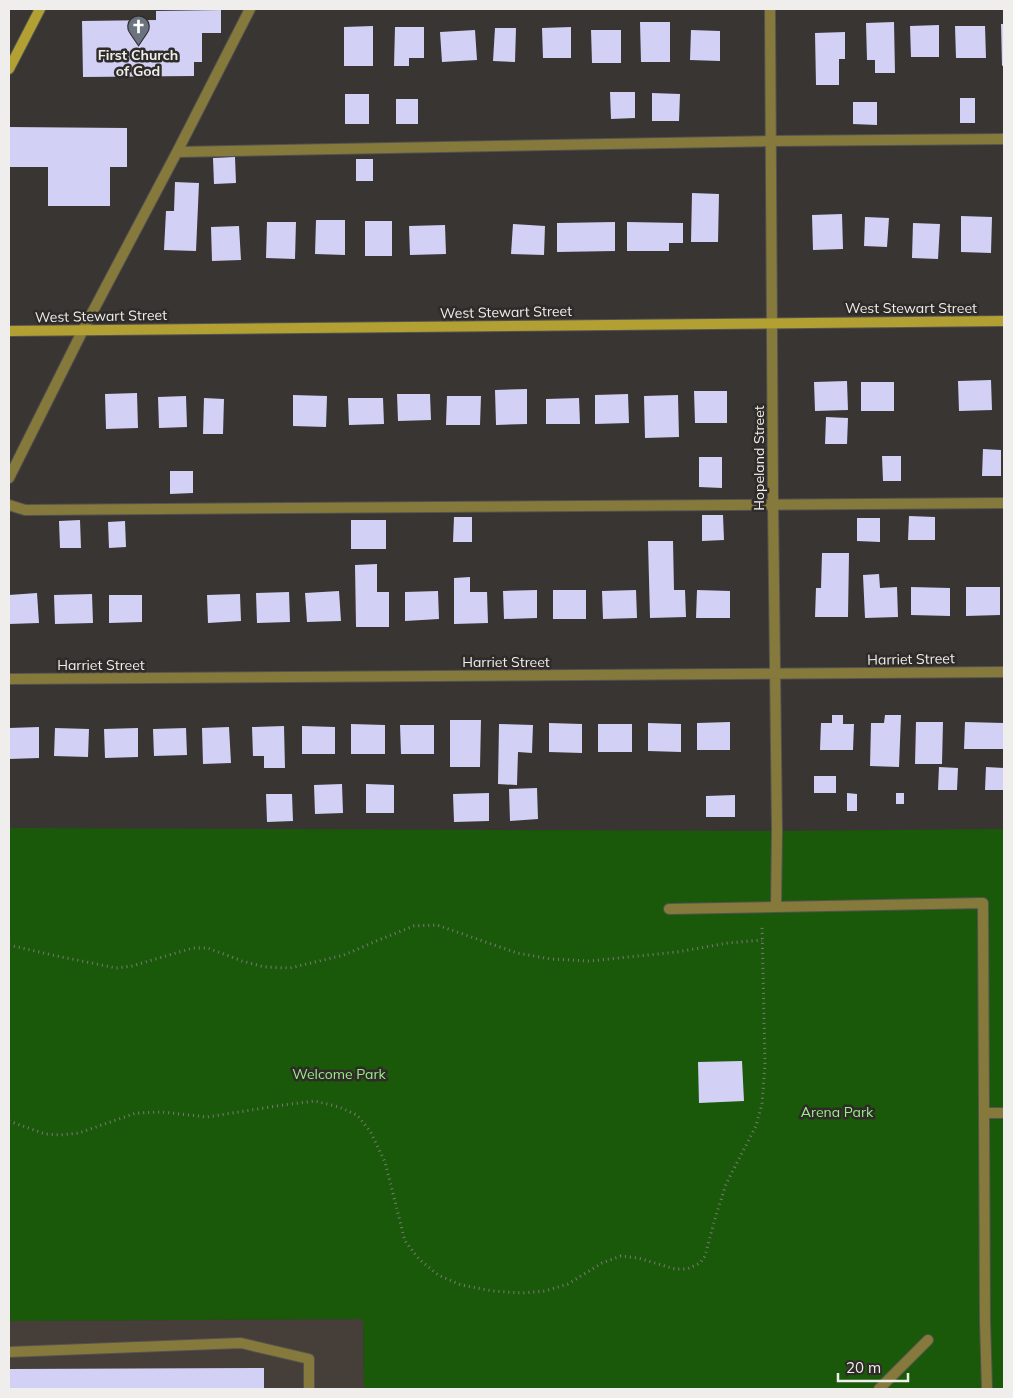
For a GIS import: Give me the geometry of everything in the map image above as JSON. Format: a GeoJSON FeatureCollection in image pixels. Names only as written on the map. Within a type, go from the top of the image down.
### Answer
{"type":"FeatureCollection","features":[{"type":"Feature","properties":{"kind":"main road"},"geometry":{"type":"LineString","coordinates":[[9,69],[40,9]]}},
{"type":"Feature","properties":{"kind":"main road","name":"West Stewart Street"},"geometry":{"type":"LineString","coordinates":[[9,331],[1004,321]]}},
{"type":"Feature","properties":{"kind":"street"},"geometry":{"type":"LineString","coordinates":[[9,478],[83,330],[250,9]]}},
{"type":"Feature","properties":{"kind":"street","name":"Hopeland Street"},"geometry":{"type":"LineString","coordinates":[[770,9],[774,674],[777,832],[776,907]]}},
{"type":"Feature","properties":{"kind":"street"},"geometry":{"type":"LineString","coordinates":[[176,152],[771,141],[1004,139]]}},
{"type":"Feature","properties":{"kind":"street"},"geometry":{"type":"LineString","coordinates":[[9,506],[25,510],[1004,502]]}},
{"type":"Feature","properties":{"kind":"street","name":"Harriet Street"},"geometry":{"type":"LineString","coordinates":[[9,679],[1004,672]]}},
{"type":"Feature","properties":{"kind":"street"},"geometry":{"type":"LineString","coordinates":[[669,909],[983,903],[987,1389]]}},
{"type":"Feature","properties":{"kind":"street"},"geometry":{"type":"LineString","coordinates":[[984,1113],[1004,1113]]}},
{"type":"Feature","properties":{"kind":"street"},"geometry":{"type":"LineString","coordinates":[[879,1389],[928,1340]]}},
{"type":"Feature","properties":{"kind":"street"},"geometry":{"type":"LineString","coordinates":[[9,1352],[241,1343],[309,1359],[309,1389]]}},
{"type":"Feature","properties":{"kind":"path"},"geometry":{"type":"LineString","coordinates":[[9,1121],[46,1134],[60,1135],[79,1133],[136,1113],[162,1112],[207,1117],[282,1104],[315,1101],[339,1107],[357,1116],[370,1131],[385,1162],[406,1241],[419,1259],[438,1275],[461,1285],[522,1294],[545,1291],[568,1284],[602,1263],[621,1256],[638,1258],[675,1269],[687,1269],[700,1262],[705,1256],[726,1184],[756,1126],[762,1104],[764,1064],[762,907]]}},
{"type":"Feature","properties":{"kind":"path"},"geometry":{"type":"LineString","coordinates":[[9,944],[52,956],[116,968],[132,966],[193,948],[208,948],[264,967],[290,968],[344,955],[414,926],[437,925],[517,953],[551,959],[590,961],[677,952],[728,943],[762,940]]}},
{"type":"Feature","properties":{"kind":"shaded area"},"geometry":{"type":"Polygon","coordinates":[[[363,1319],[364,1389],[9,1389],[9,1321],[363,1319]]]}},
{"type":"Feature","properties":{"kind":"green space","name":"Welcome Park"},"geometry":{"type":"Polygon","coordinates":[[[9,828],[777,831],[1004,829],[1004,1389],[364,1389],[363,1319],[9,1321],[9,828]]]}},
{"type":"Feature","properties":{"kind":"building"},"geometry":{"type":"Polygon","coordinates":[[[221,10],[221,33],[202,33],[202,62],[194,62],[194,76],[83,77],[82,21],[156,20],[156,11],[221,10]]]}},
{"type":"Feature","properties":{"kind":"building"},"geometry":{"type":"Polygon","coordinates":[[[640,22],[670,22],[670,62],[641,62],[640,22]]]}},
{"type":"Feature","properties":{"kind":"building"},"geometry":{"type":"Polygon","coordinates":[[[894,22],[895,73],[875,73],[875,60],[867,60],[866,23],[894,22]]]}},
{"type":"Feature","properties":{"kind":"building"},"geometry":{"type":"Polygon","coordinates":[[[1001,24],[1004,24],[1004,65],[1002,66],[1001,24]]]}},
{"type":"Feature","properties":{"kind":"building"},"geometry":{"type":"Polygon","coordinates":[[[939,25],[939,57],[911,57],[910,26],[939,25]]]}},
{"type":"Feature","properties":{"kind":"building"},"geometry":{"type":"Polygon","coordinates":[[[373,26],[373,66],[344,66],[344,27],[373,26]]]}},
{"type":"Feature","properties":{"kind":"building"},"geometry":{"type":"Polygon","coordinates":[[[955,26],[985,26],[986,58],[956,58],[955,26]]]}},
{"type":"Feature","properties":{"kind":"building"},"geometry":{"type":"Polygon","coordinates":[[[395,27],[424,27],[424,58],[409,58],[409,66],[394,66],[395,27]]]}},
{"type":"Feature","properties":{"kind":"building"},"geometry":{"type":"Polygon","coordinates":[[[571,27],[571,58],[543,58],[542,28],[571,27]]]}},
{"type":"Feature","properties":{"kind":"building"},"geometry":{"type":"Polygon","coordinates":[[[495,28],[516,28],[515,62],[493,61],[495,28]]]}},
{"type":"Feature","properties":{"kind":"building"},"geometry":{"type":"Polygon","coordinates":[[[475,30],[477,60],[442,62],[440,32],[475,30]]]}},
{"type":"Feature","properties":{"kind":"building"},"geometry":{"type":"Polygon","coordinates":[[[591,30],[621,30],[621,63],[592,63],[591,30]]]}},
{"type":"Feature","properties":{"kind":"building"},"geometry":{"type":"Polygon","coordinates":[[[691,30],[720,31],[720,61],[690,60],[691,30]]]}},
{"type":"Feature","properties":{"kind":"building"},"geometry":{"type":"Polygon","coordinates":[[[845,32],[845,59],[839,59],[839,85],[816,85],[815,33],[845,32]]]}},
{"type":"Feature","properties":{"kind":"building"},"geometry":{"type":"Polygon","coordinates":[[[610,92],[635,92],[635,118],[611,119],[610,92]]]}},
{"type":"Feature","properties":{"kind":"building"},"geometry":{"type":"Polygon","coordinates":[[[652,93],[680,94],[679,121],[652,121],[652,93]]]}},
{"type":"Feature","properties":{"kind":"building"},"geometry":{"type":"Polygon","coordinates":[[[345,94],[369,94],[369,124],[345,124],[345,94]]]}},
{"type":"Feature","properties":{"kind":"building"},"geometry":{"type":"Polygon","coordinates":[[[960,98],[975,98],[975,123],[960,123],[960,98]]]}},
{"type":"Feature","properties":{"kind":"building"},"geometry":{"type":"Polygon","coordinates":[[[396,99],[418,99],[418,124],[396,124],[396,99]]]}},
{"type":"Feature","properties":{"kind":"building"},"geometry":{"type":"Polygon","coordinates":[[[853,102],[877,102],[877,125],[853,124],[853,102]]]}},
{"type":"Feature","properties":{"kind":"building"},"geometry":{"type":"Polygon","coordinates":[[[9,127],[127,128],[127,167],[110,167],[110,206],[48,206],[48,167],[9,167],[9,127]]]}},
{"type":"Feature","properties":{"kind":"building"},"geometry":{"type":"Polygon","coordinates":[[[235,157],[236,183],[214,184],[213,158],[235,157]]]}},
{"type":"Feature","properties":{"kind":"building"},"geometry":{"type":"Polygon","coordinates":[[[356,159],[373,159],[373,181],[356,181],[356,159]]]}},
{"type":"Feature","properties":{"kind":"building"},"geometry":{"type":"Polygon","coordinates":[[[175,182],[199,183],[196,251],[164,250],[166,211],[174,211],[175,182]]]}},
{"type":"Feature","properties":{"kind":"building"},"geometry":{"type":"Polygon","coordinates":[[[692,193],[719,194],[718,242],[691,242],[692,193]]]}},
{"type":"Feature","properties":{"kind":"building"},"geometry":{"type":"Polygon","coordinates":[[[842,214],[843,249],[813,250],[812,215],[842,214]]]}},
{"type":"Feature","properties":{"kind":"building"},"geometry":{"type":"Polygon","coordinates":[[[961,216],[992,217],[991,253],[961,252],[961,216]]]}},
{"type":"Feature","properties":{"kind":"building"},"geometry":{"type":"Polygon","coordinates":[[[865,217],[889,218],[887,247],[864,246],[865,217]]]}},
{"type":"Feature","properties":{"kind":"building"},"geometry":{"type":"Polygon","coordinates":[[[316,220],[345,220],[345,255],[315,254],[316,220]]]}},
{"type":"Feature","properties":{"kind":"building"},"geometry":{"type":"Polygon","coordinates":[[[365,221],[392,221],[392,256],[365,256],[365,221]]]}},
{"type":"Feature","properties":{"kind":"building"},"geometry":{"type":"Polygon","coordinates":[[[267,222],[296,222],[295,259],[266,258],[267,222]]]}},
{"type":"Feature","properties":{"kind":"building"},"geometry":{"type":"Polygon","coordinates":[[[615,222],[615,251],[557,252],[557,223],[615,222]]]}},
{"type":"Feature","properties":{"kind":"building"},"geometry":{"type":"Polygon","coordinates":[[[627,222],[683,223],[683,243],[669,243],[669,251],[627,251],[627,222]]]}},
{"type":"Feature","properties":{"kind":"building"},"geometry":{"type":"Polygon","coordinates":[[[913,223],[940,224],[938,259],[912,258],[913,223]]]}},
{"type":"Feature","properties":{"kind":"building"},"geometry":{"type":"Polygon","coordinates":[[[513,224],[545,226],[544,255],[511,254],[513,224]]]}},
{"type":"Feature","properties":{"kind":"building"},"geometry":{"type":"Polygon","coordinates":[[[445,225],[446,254],[410,255],[409,226],[445,225]]]}},
{"type":"Feature","properties":{"kind":"building"},"geometry":{"type":"Polygon","coordinates":[[[239,226],[241,260],[212,261],[211,227],[239,226]]]}},
{"type":"Feature","properties":{"kind":"building"},"geometry":{"type":"Polygon","coordinates":[[[991,380],[992,410],[959,411],[958,381],[991,380]]]}},
{"type":"Feature","properties":{"kind":"building"},"geometry":{"type":"Polygon","coordinates":[[[847,381],[848,410],[815,411],[814,382],[847,381]]]}},
{"type":"Feature","properties":{"kind":"building"},"geometry":{"type":"Polygon","coordinates":[[[861,382],[894,382],[894,411],[861,411],[861,382]]]}},
{"type":"Feature","properties":{"kind":"building"},"geometry":{"type":"Polygon","coordinates":[[[527,389],[527,424],[496,425],[495,390],[527,389]]]}},
{"type":"Feature","properties":{"kind":"building"},"geometry":{"type":"Polygon","coordinates":[[[694,391],[727,391],[727,423],[695,423],[694,391]]]}},
{"type":"Feature","properties":{"kind":"building"},"geometry":{"type":"Polygon","coordinates":[[[137,393],[138,428],[106,429],[105,394],[137,393]]]}},
{"type":"Feature","properties":{"kind":"building"},"geometry":{"type":"Polygon","coordinates":[[[397,394],[430,394],[431,420],[398,421],[397,394]]]}},
{"type":"Feature","properties":{"kind":"building"},"geometry":{"type":"Polygon","coordinates":[[[628,394],[629,423],[595,424],[595,395],[628,394]]]}},
{"type":"Feature","properties":{"kind":"building"},"geometry":{"type":"Polygon","coordinates":[[[293,395],[327,396],[326,427],[293,426],[293,395]]]}},
{"type":"Feature","properties":{"kind":"building"},"geometry":{"type":"Polygon","coordinates":[[[678,395],[679,437],[645,438],[644,396],[678,395]]]}},
{"type":"Feature","properties":{"kind":"building"},"geometry":{"type":"Polygon","coordinates":[[[186,396],[187,427],[159,428],[158,397],[186,396]]]}},
{"type":"Feature","properties":{"kind":"building"},"geometry":{"type":"Polygon","coordinates":[[[447,396],[481,396],[480,425],[446,425],[447,396]]]}},
{"type":"Feature","properties":{"kind":"building"},"geometry":{"type":"Polygon","coordinates":[[[204,398],[224,399],[223,434],[203,434],[204,398]]]}},
{"type":"Feature","properties":{"kind":"building"},"geometry":{"type":"Polygon","coordinates":[[[348,398],[383,398],[384,424],[349,425],[348,398]]]}},
{"type":"Feature","properties":{"kind":"building"},"geometry":{"type":"Polygon","coordinates":[[[579,398],[580,424],[546,424],[546,399],[579,398]]]}},
{"type":"Feature","properties":{"kind":"building"},"geometry":{"type":"Polygon","coordinates":[[[826,417],[848,418],[847,444],[825,444],[826,417]]]}},
{"type":"Feature","properties":{"kind":"building"},"geometry":{"type":"Polygon","coordinates":[[[983,449],[1001,450],[1001,476],[982,476],[983,449]]]}},
{"type":"Feature","properties":{"kind":"building"},"geometry":{"type":"Polygon","coordinates":[[[882,456],[901,456],[901,481],[883,481],[882,456]]]}},
{"type":"Feature","properties":{"kind":"building"},"geometry":{"type":"Polygon","coordinates":[[[699,457],[722,457],[722,488],[699,487],[699,457]]]}},
{"type":"Feature","properties":{"kind":"building"},"geometry":{"type":"Polygon","coordinates":[[[170,471],[193,471],[193,493],[170,494],[170,471]]]}},
{"type":"Feature","properties":{"kind":"building"},"geometry":{"type":"Polygon","coordinates":[[[702,515],[723,515],[724,540],[702,541],[702,515]]]}},
{"type":"Feature","properties":{"kind":"building"},"geometry":{"type":"Polygon","coordinates":[[[909,516],[935,517],[935,540],[908,540],[909,516]]]}},
{"type":"Feature","properties":{"kind":"building"},"geometry":{"type":"Polygon","coordinates":[[[454,517],[472,517],[472,542],[453,542],[454,517]]]}},
{"type":"Feature","properties":{"kind":"building"},"geometry":{"type":"Polygon","coordinates":[[[857,518],[880,518],[880,542],[857,541],[857,518]]]}},
{"type":"Feature","properties":{"kind":"building"},"geometry":{"type":"Polygon","coordinates":[[[80,520],[81,548],[60,548],[59,521],[80,520]]]}},
{"type":"Feature","properties":{"kind":"building"},"geometry":{"type":"Polygon","coordinates":[[[351,520],[386,520],[386,549],[351,549],[351,520]]]}},
{"type":"Feature","properties":{"kind":"building"},"geometry":{"type":"Polygon","coordinates":[[[125,521],[126,547],[109,548],[108,522],[125,521]]]}},
{"type":"Feature","properties":{"kind":"building"},"geometry":{"type":"Polygon","coordinates":[[[648,541],[673,541],[674,590],[685,590],[686,617],[650,618],[648,541]]]}},
{"type":"Feature","properties":{"kind":"building"},"geometry":{"type":"Polygon","coordinates":[[[822,553],[849,553],[848,617],[815,617],[816,588],[821,588],[822,553]]]}},
{"type":"Feature","properties":{"kind":"building"},"geometry":{"type":"Polygon","coordinates":[[[377,564],[377,592],[389,592],[389,627],[356,627],[355,565],[377,564]]]}},
{"type":"Feature","properties":{"kind":"building"},"geometry":{"type":"Polygon","coordinates":[[[879,574],[880,588],[897,587],[898,617],[865,618],[863,575],[879,574]]]}},
{"type":"Feature","properties":{"kind":"building"},"geometry":{"type":"Polygon","coordinates":[[[470,577],[470,592],[487,592],[488,623],[454,624],[454,578],[470,577]]]}},
{"type":"Feature","properties":{"kind":"building"},"geometry":{"type":"Polygon","coordinates":[[[911,587],[950,588],[950,616],[911,615],[911,587]]]}},
{"type":"Feature","properties":{"kind":"building"},"geometry":{"type":"Polygon","coordinates":[[[966,587],[1000,587],[1000,615],[966,616],[966,587]]]}},
{"type":"Feature","properties":{"kind":"building"},"geometry":{"type":"Polygon","coordinates":[[[537,590],[537,618],[504,619],[503,591],[537,590]]]}},
{"type":"Feature","properties":{"kind":"building"},"geometry":{"type":"Polygon","coordinates":[[[553,590],[586,590],[586,619],[553,619],[553,590]]]}},
{"type":"Feature","properties":{"kind":"building"},"geometry":{"type":"Polygon","coordinates":[[[636,590],[637,618],[603,619],[602,591],[636,590]]]}},
{"type":"Feature","properties":{"kind":"building"},"geometry":{"type":"Polygon","coordinates":[[[697,590],[730,591],[730,618],[696,618],[697,590]]]}},
{"type":"Feature","properties":{"kind":"building"},"geometry":{"type":"Polygon","coordinates":[[[339,591],[341,621],[307,622],[305,593],[339,591]]]}},
{"type":"Feature","properties":{"kind":"building"},"geometry":{"type":"Polygon","coordinates":[[[438,591],[439,619],[405,621],[405,592],[438,591]]]}},
{"type":"Feature","properties":{"kind":"building"},"geometry":{"type":"Polygon","coordinates":[[[289,592],[290,622],[257,623],[256,593],[289,592]]]}},
{"type":"Feature","properties":{"kind":"building"},"geometry":{"type":"Polygon","coordinates":[[[37,593],[39,623],[9,624],[9,595],[37,593]]]}},
{"type":"Feature","properties":{"kind":"building"},"geometry":{"type":"Polygon","coordinates":[[[92,594],[93,623],[55,624],[54,595],[92,594]]]}},
{"type":"Feature","properties":{"kind":"building"},"geometry":{"type":"Polygon","coordinates":[[[240,594],[241,621],[208,623],[207,595],[240,594]]]}},
{"type":"Feature","properties":{"kind":"building"},"geometry":{"type":"Polygon","coordinates":[[[109,595],[142,595],[142,622],[109,623],[109,595]]]}},
{"type":"Feature","properties":{"kind":"building"},"geometry":{"type":"Polygon","coordinates":[[[832,715],[843,715],[843,724],[854,724],[853,750],[820,750],[821,723],[832,723],[832,715]]]}},
{"type":"Feature","properties":{"kind":"building"},"geometry":{"type":"Polygon","coordinates":[[[885,715],[901,715],[899,767],[870,766],[871,723],[884,723],[885,715]]]}},
{"type":"Feature","properties":{"kind":"building"},"geometry":{"type":"Polygon","coordinates":[[[450,720],[481,720],[480,767],[450,767],[450,720]]]}},
{"type":"Feature","properties":{"kind":"building"},"geometry":{"type":"Polygon","coordinates":[[[730,722],[730,750],[697,750],[697,723],[730,722]]]}},
{"type":"Feature","properties":{"kind":"building"},"geometry":{"type":"Polygon","coordinates":[[[916,722],[943,722],[942,764],[915,764],[916,722]]]}},
{"type":"Feature","properties":{"kind":"building"},"geometry":{"type":"Polygon","coordinates":[[[965,722],[1004,723],[1004,749],[964,749],[965,722]]]}},
{"type":"Feature","properties":{"kind":"building"},"geometry":{"type":"Polygon","coordinates":[[[549,723],[582,724],[582,753],[549,752],[549,723]]]}},
{"type":"Feature","properties":{"kind":"building"},"geometry":{"type":"Polygon","coordinates":[[[648,723],[681,724],[681,752],[648,751],[648,723]]]}},
{"type":"Feature","properties":{"kind":"building"},"geometry":{"type":"Polygon","coordinates":[[[351,724],[385,725],[385,754],[351,754],[351,724]]]}},
{"type":"Feature","properties":{"kind":"building"},"geometry":{"type":"Polygon","coordinates":[[[499,724],[533,725],[532,753],[518,752],[517,785],[498,784],[499,724]]]}},
{"type":"Feature","properties":{"kind":"building"},"geometry":{"type":"Polygon","coordinates":[[[598,724],[632,724],[632,752],[598,752],[598,724]]]}},
{"type":"Feature","properties":{"kind":"building"},"geometry":{"type":"Polygon","coordinates":[[[400,725],[434,725],[434,754],[401,754],[400,725]]]}},
{"type":"Feature","properties":{"kind":"building"},"geometry":{"type":"Polygon","coordinates":[[[284,726],[285,768],[264,768],[264,756],[253,756],[252,727],[284,726]]]}},
{"type":"Feature","properties":{"kind":"building"},"geometry":{"type":"Polygon","coordinates":[[[302,726],[335,727],[335,754],[302,754],[302,726]]]}},
{"type":"Feature","properties":{"kind":"building"},"geometry":{"type":"Polygon","coordinates":[[[39,727],[39,758],[9,759],[9,728],[39,727]]]}},
{"type":"Feature","properties":{"kind":"building"},"geometry":{"type":"Polygon","coordinates":[[[229,727],[231,763],[203,764],[202,728],[229,727]]]}},
{"type":"Feature","properties":{"kind":"building"},"geometry":{"type":"Polygon","coordinates":[[[55,728],[89,729],[88,757],[54,756],[55,728]]]}},
{"type":"Feature","properties":{"kind":"building"},"geometry":{"type":"Polygon","coordinates":[[[138,728],[138,757],[105,758],[104,729],[138,728]]]}},
{"type":"Feature","properties":{"kind":"building"},"geometry":{"type":"Polygon","coordinates":[[[186,728],[187,755],[154,756],[153,729],[186,728]]]}},
{"type":"Feature","properties":{"kind":"building"},"geometry":{"type":"Polygon","coordinates":[[[939,767],[958,768],[957,790],[938,790],[939,767]]]}},
{"type":"Feature","properties":{"kind":"building"},"geometry":{"type":"Polygon","coordinates":[[[986,767],[1004,768],[1004,790],[985,790],[986,767]]]}},
{"type":"Feature","properties":{"kind":"building"},"geometry":{"type":"Polygon","coordinates":[[[814,776],[836,776],[836,793],[814,793],[814,776]]]}},
{"type":"Feature","properties":{"kind":"building"},"geometry":{"type":"Polygon","coordinates":[[[342,784],[343,813],[315,814],[314,785],[342,784]]]}},
{"type":"Feature","properties":{"kind":"building"},"geometry":{"type":"Polygon","coordinates":[[[366,784],[394,785],[394,813],[366,813],[366,784]]]}},
{"type":"Feature","properties":{"kind":"building"},"geometry":{"type":"Polygon","coordinates":[[[537,788],[538,819],[510,821],[509,789],[537,788]]]}},
{"type":"Feature","properties":{"kind":"building"},"geometry":{"type":"Polygon","coordinates":[[[489,793],[489,821],[454,822],[453,794],[489,793]]]}},
{"type":"Feature","properties":{"kind":"building"},"geometry":{"type":"Polygon","coordinates":[[[847,793],[857,794],[857,811],[847,811],[847,793]]]}},
{"type":"Feature","properties":{"kind":"building"},"geometry":{"type":"Polygon","coordinates":[[[896,793],[904,793],[904,804],[896,804],[896,793]]]}},
{"type":"Feature","properties":{"kind":"building"},"geometry":{"type":"Polygon","coordinates":[[[266,794],[292,794],[293,821],[267,822],[266,794]]]}},
{"type":"Feature","properties":{"kind":"building"},"geometry":{"type":"Polygon","coordinates":[[[735,795],[735,817],[706,817],[706,796],[735,795]]]}},
{"type":"Feature","properties":{"kind":"building"},"geometry":{"type":"Polygon","coordinates":[[[742,1061],[744,1101],[699,1103],[698,1062],[742,1061]]]}},
{"type":"Feature","properties":{"kind":"building"},"geometry":{"type":"Polygon","coordinates":[[[264,1368],[264,1389],[9,1389],[9,1369],[264,1368]]]}},
{"type":"Feature","properties":{"kind":"place","name":"First Church of God"},"geometry":{"type":"Point","coordinates":[138,46]}},
{"type":"Feature","properties":{"kind":"park label","name":"Arena Park"},"geometry":{"type":"Point","coordinates":[837,1112]}}]}
